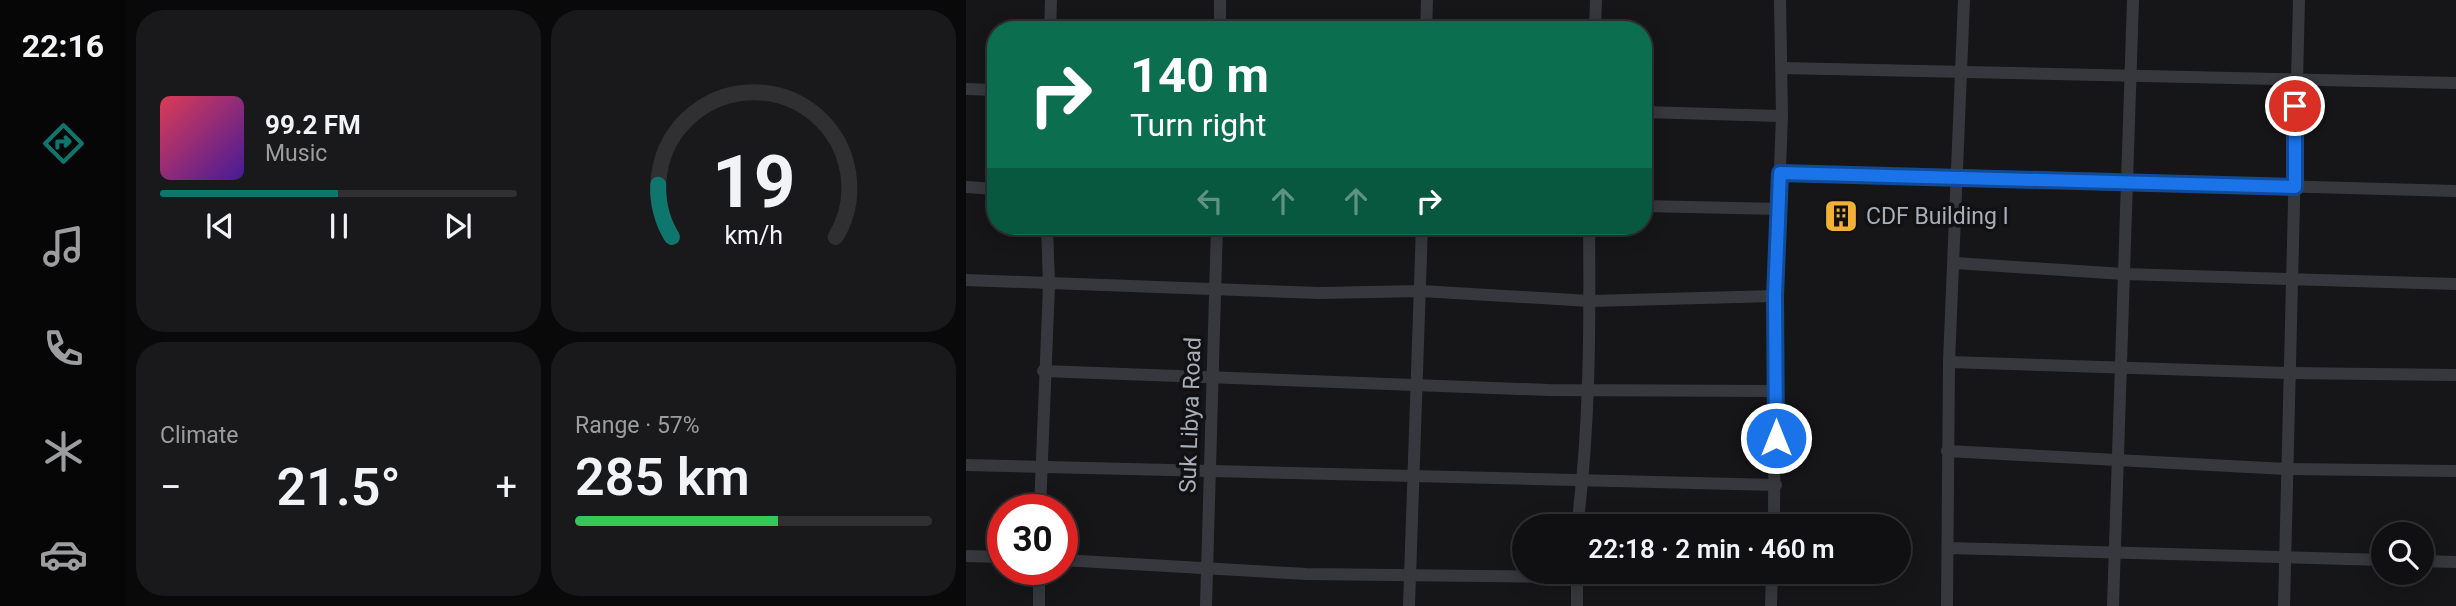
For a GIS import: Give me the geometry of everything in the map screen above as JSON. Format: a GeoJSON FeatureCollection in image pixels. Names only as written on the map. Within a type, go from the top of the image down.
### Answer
{"type":"FeatureCollection","features":[{"type":"Feature","properties":{"kind":"street"},"geometry":{"type":"LineString","coordinates":[[1050,21],[1051,0]]}},
{"type":"Feature","properties":{"kind":"street"},"geometry":{"type":"LineString","coordinates":[[1220,0],[1220,21]]}},
{"type":"Feature","properties":{"kind":"street"},"geometry":{"type":"LineString","coordinates":[[1426,21],[1427,0]]}},
{"type":"Feature","properties":{"kind":"street"},"geometry":{"type":"LineString","coordinates":[[1595,21],[1596,0]]}},
{"type":"Feature","properties":{"kind":"street"},"geometry":{"type":"LineString","coordinates":[[1775,514],[1775,296],[1783,116],[1780,0]]}},
{"type":"Feature","properties":{"kind":"street"},"geometry":{"type":"LineString","coordinates":[[1947,606],[1949,362],[1959,176],[1964,0]]}},
{"type":"Feature","properties":{"kind":"street"},"geometry":{"type":"LineString","coordinates":[[2113,606],[2133,0]]}},
{"type":"Feature","properties":{"kind":"street"},"geometry":{"type":"LineString","coordinates":[[2284,606],[2299,0]]}},
{"type":"Feature","properties":{"kind":"street"},"geometry":{"type":"LineString","coordinates":[[1782,68],[2456,83]]}},
{"type":"Feature","properties":{"kind":"street"},"geometry":{"type":"LineString","coordinates":[[966,89],[987,90]]}},
{"type":"Feature","properties":{"kind":"street"},"geometry":{"type":"LineString","coordinates":[[1652,112],[1783,116]]}},
{"type":"Feature","properties":{"kind":"street"},"geometry":{"type":"LineString","coordinates":[[1780,173],[2456,191]]}},
{"type":"Feature","properties":{"kind":"street"},"geometry":{"type":"LineString","coordinates":[[966,187],[987,188]]}},
{"type":"Feature","properties":{"kind":"street"},"geometry":{"type":"LineString","coordinates":[[1652,206],[1779,209]]}},
{"type":"Feature","properties":{"kind":"street"},"geometry":{"type":"LineString","coordinates":[[1040,494],[1043,371],[1049,285],[1047,235]]}},
{"type":"Feature","properties":{"kind":"street","name":"Suk Libya Road"},"geometry":{"type":"LineString","coordinates":[[1206,606],[1217,235]]}},
{"type":"Feature","properties":{"kind":"street"},"geometry":{"type":"LineString","coordinates":[[1409,606],[1422,235]]}},
{"type":"Feature","properties":{"kind":"street"},"geometry":{"type":"LineString","coordinates":[[1579,514],[1583,482],[1590,301],[1589,235]]}},
{"type":"Feature","properties":{"kind":"street"},"geometry":{"type":"LineString","coordinates":[[1955,263],[2124,274],[2456,284]]}},
{"type":"Feature","properties":{"kind":"street"},"geometry":{"type":"LineString","coordinates":[[966,281],[1216,290],[1421,291],[1590,301],[1775,296]]}},
{"type":"Feature","properties":{"kind":"street"},"geometry":{"type":"LineString","coordinates":[[1949,362],[2288,373],[2456,374]]}},
{"type":"Feature","properties":{"kind":"street"},"geometry":{"type":"LineString","coordinates":[[1043,371],[1417,385],[1776,391]]}},
{"type":"Feature","properties":{"kind":"street"},"geometry":{"type":"LineString","coordinates":[[1947,451],[2286,469],[2456,471]]}},
{"type":"Feature","properties":{"kind":"street"},"geometry":{"type":"LineString","coordinates":[[966,465],[1776,485]]}},
{"type":"Feature","properties":{"kind":"street"},"geometry":{"type":"LineString","coordinates":[[1948,548],[2371,560]]}},
{"type":"Feature","properties":{"kind":"street"},"geometry":{"type":"LineString","coordinates":[[966,556],[987,557]]}},
{"type":"Feature","properties":{"kind":"street"},"geometry":{"type":"LineString","coordinates":[[1078,561],[1306,574],[1512,575]]}},
{"type":"Feature","properties":{"kind":"street"},"geometry":{"type":"LineString","coordinates":[[2434,561],[2456,562]]}},
{"type":"Feature","properties":{"kind":"street"},"geometry":{"type":"LineString","coordinates":[[1577,584],[1577,606]]}},
{"type":"Feature","properties":{"kind":"street"},"geometry":{"type":"LineString","coordinates":[[1771,606],[1772,584]]}},
{"type":"Feature","properties":{"kind":"street"},"geometry":{"type":"LineString","coordinates":[[1039,585],[1039,606]]}},
{"type":"Feature","properties":{"kind":"place","name":"CDF Building I"},"geometry":{"type":"Point","coordinates":[1841,216]}},
{"type":"Feature","properties":{"kind":"route"},"geometry":{"type":"LineString","coordinates":[[1776,438],[1775,296],[1779,251],[1780,173],[2295,187],[2295,106]]}}]}
